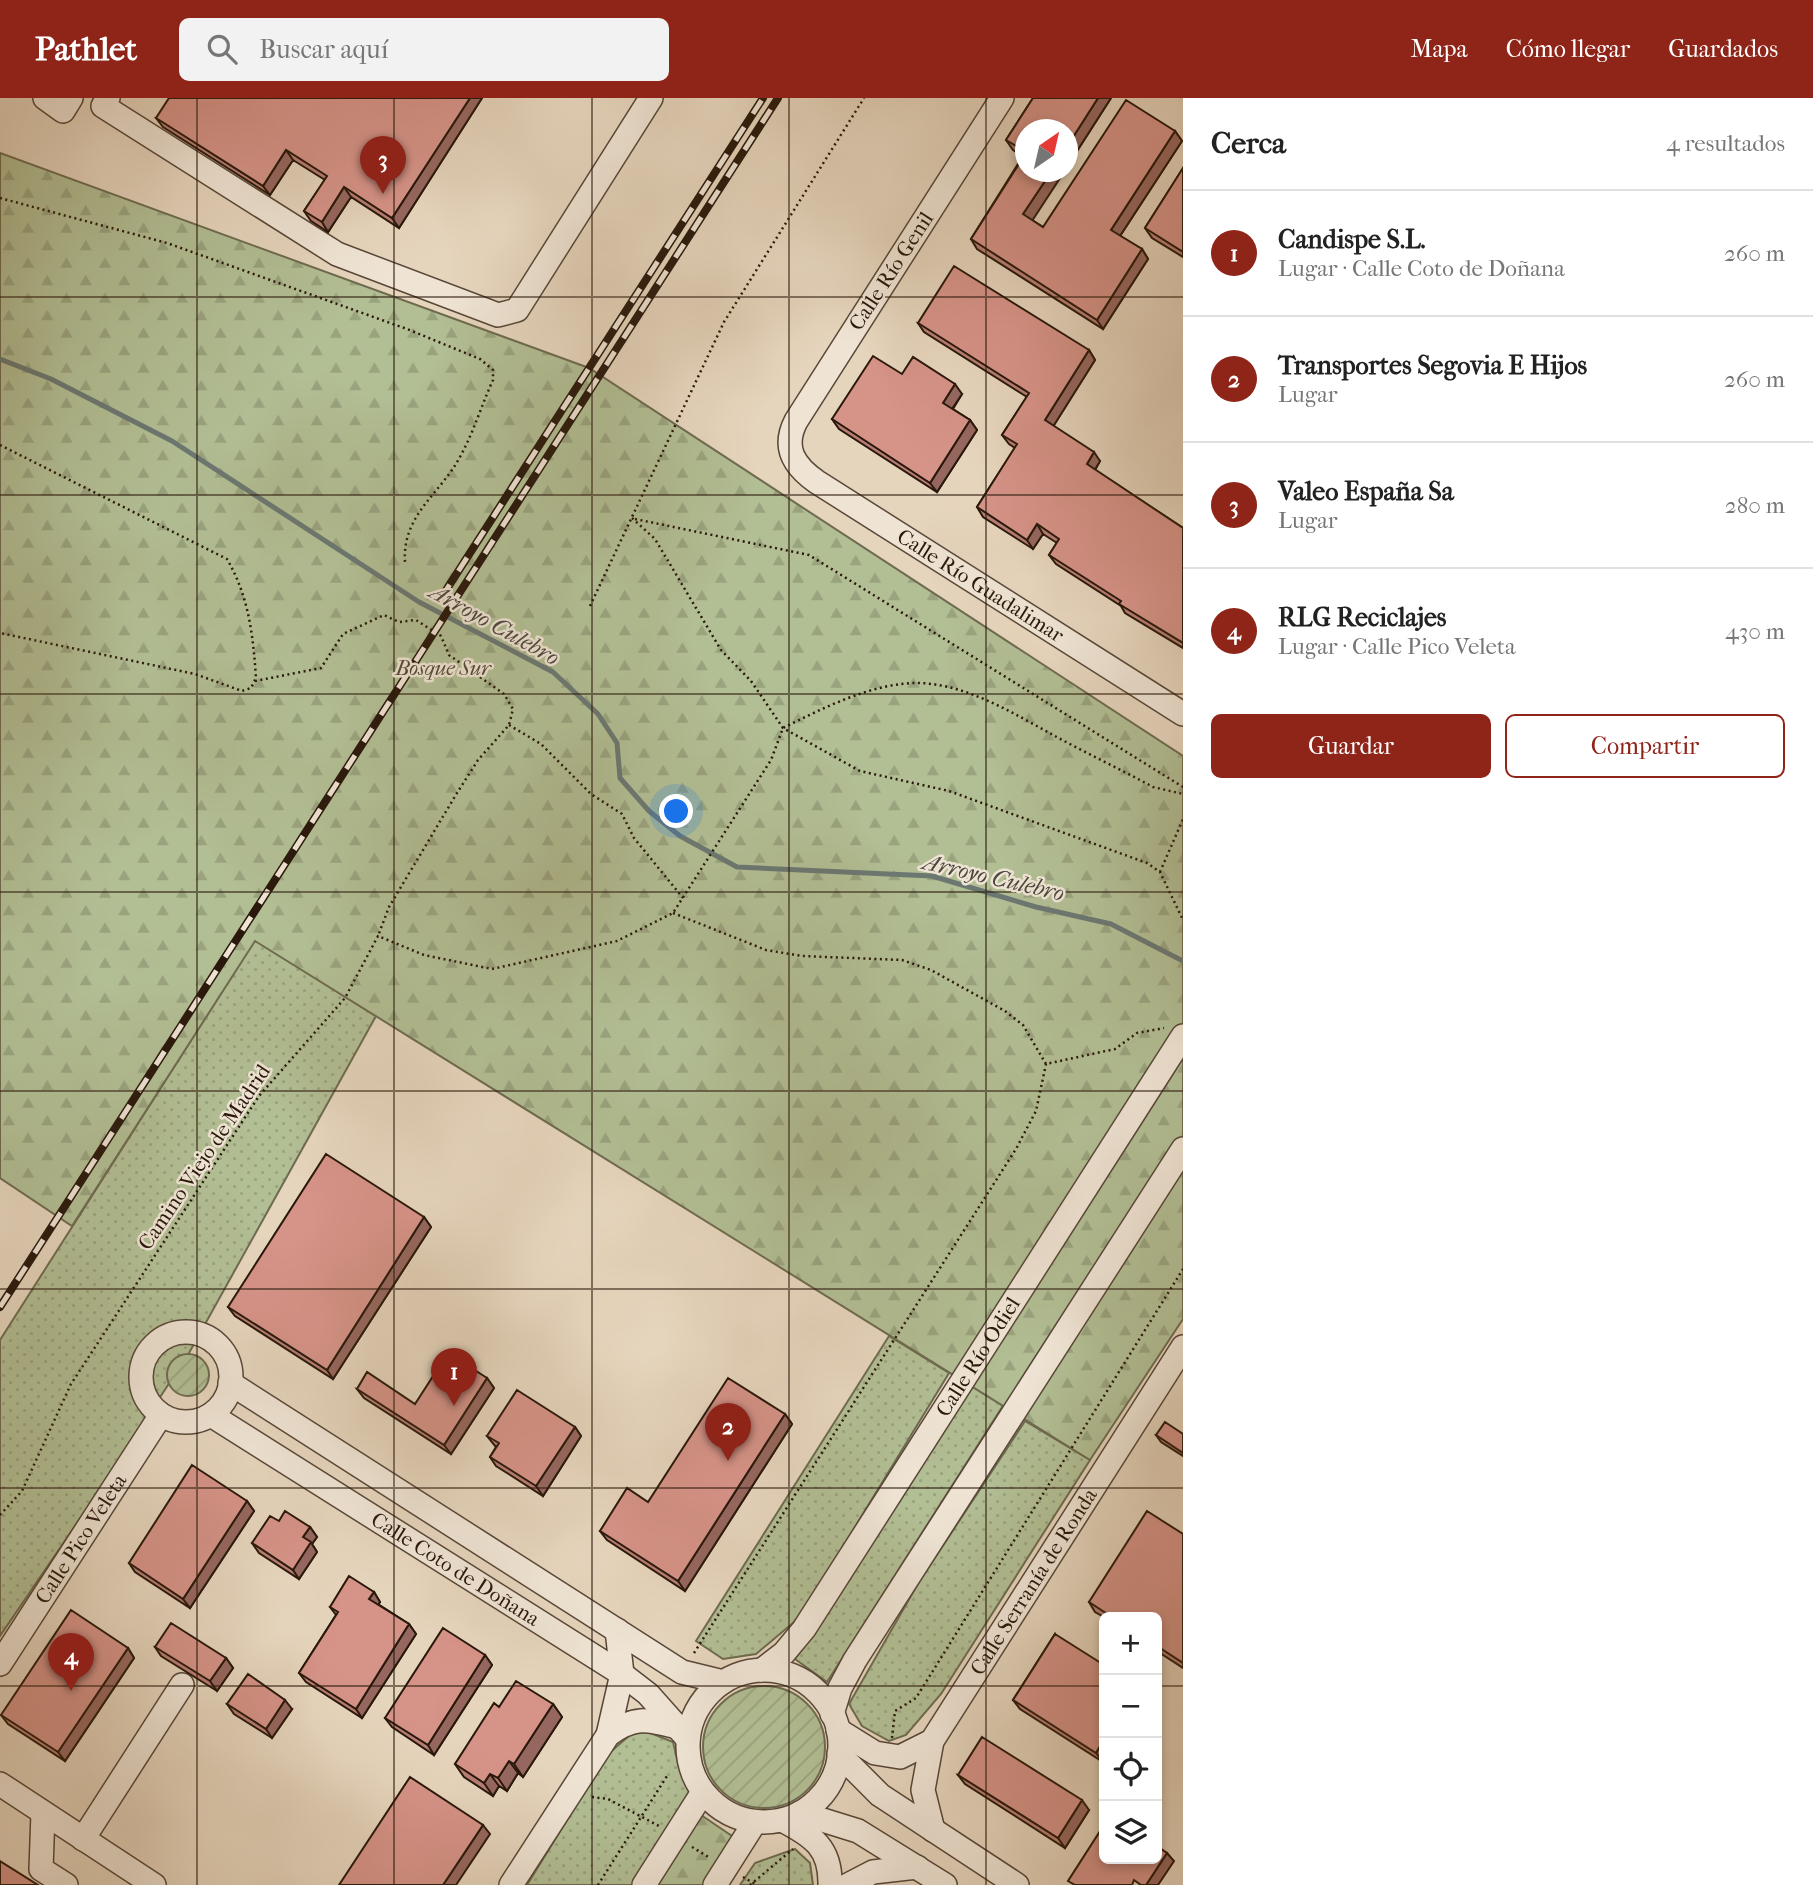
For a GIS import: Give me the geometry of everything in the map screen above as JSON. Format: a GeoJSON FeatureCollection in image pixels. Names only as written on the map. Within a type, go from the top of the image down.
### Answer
{"type":"FeatureCollection","features":[{"type":"Feature","properties":{"kind":"street"},"geometry":{"type":"LineString","coordinates":[[45,98],[63,111],[71,98]]}},
{"type":"Feature","properties":{"kind":"street"},"geometry":{"type":"LineString","coordinates":[[108,98],[103,106],[337,254],[498,314],[517,310],[651,98]]}},
{"type":"Feature","properties":{"kind":"street","name":"Calle Río Genil"},"geometry":{"type":"LineString","coordinates":[[789,447],[796,421],[1002,98]]}},
{"type":"Feature","properties":{"kind":"street","name":"Calle Río Guadalimar"},"geometry":{"type":"LineString","coordinates":[[789,447],[795,462],[817,482],[1183,714]]}},
{"type":"Feature","properties":{"kind":"street","name":"Calle Río Odiel"},"geometry":{"type":"LineString","coordinates":[[762,1670],[804,1629],[1174,1032]]}},
{"type":"Feature","properties":{"kind":"street"},"geometry":{"type":"LineString","coordinates":[[791,1816],[827,1788],[839,1754],[835,1722],[840,1688],[855,1660],[1183,1149]]}},
{"type":"Feature","properties":{"kind":"street"},"geometry":{"type":"LineString","coordinates":[[185,1332],[200,1335],[213,1342],[228,1361],[230,1383],[227,1395],[211,1415],[189,1422],[161,1415],[146,1399],[141,1375],[150,1350],[172,1335],[185,1332]]}},
{"type":"Feature","properties":{"kind":"street","name":"Calle Serranía de Ronda"},"geometry":{"type":"LineString","coordinates":[[933,1830],[923,1790],[932,1741],[1183,1347]]}},
{"type":"Feature","properties":{"kind":"street","name":"Calle Coto de Doñana"},"geometry":{"type":"LineString","coordinates":[[230,1383],[682,1672],[723,1682]]}},
{"type":"Feature","properties":{"kind":"street","name":"Calle Pico Veleta"},"geometry":{"type":"LineString","coordinates":[[0,1664],[161,1415]]}},
{"type":"Feature","properties":{"kind":"street","name":"Calle Coto de Doñana"},"geometry":{"type":"LineString","coordinates":[[211,1415],[622,1674],[648,1693],[682,1733]]}},
{"type":"Feature","properties":{"kind":"street"},"geometry":{"type":"LineString","coordinates":[[511,1885],[608,1735],[622,1674],[617,1630]]}},
{"type":"Feature","properties":{"kind":"street"},"geometry":{"type":"LineString","coordinates":[[932,1741],[900,1757],[875,1753],[835,1722],[820,1696],[804,1682],[784,1673],[762,1670],[742,1673],[723,1682],[699,1706],[682,1733],[690,1767],[703,1792],[717,1807],[735,1817],[755,1822],[791,1816],[858,1831],[945,1885]]}},
{"type":"Feature","properties":{"kind":"street"},"geometry":{"type":"LineString","coordinates":[[83,1839],[181,1685]]}},
{"type":"Feature","properties":{"kind":"street"},"geometry":{"type":"LineString","coordinates":[[608,1735],[626,1722],[652,1721],[682,1733]]}},
{"type":"Feature","properties":{"kind":"street"},"geometry":{"type":"LineString","coordinates":[[839,1754],[880,1795],[1017,1885]]}},
{"type":"Feature","properties":{"kind":"street"},"geometry":{"type":"LineString","coordinates":[[0,1784],[83,1839],[139,1882]]}},
{"type":"Feature","properties":{"kind":"street"},"geometry":{"type":"LineString","coordinates":[[644,1885],[703,1792]]}},
{"type":"Feature","properties":{"kind":"street"},"geometry":{"type":"LineString","coordinates":[[43,1814],[41,1869],[66,1885]]}},
{"type":"Feature","properties":{"kind":"street"},"geometry":{"type":"LineString","coordinates":[[791,1816],[821,1846],[831,1867],[830,1885]]}},
{"type":"Feature","properties":{"kind":"street"},"geometry":{"type":"LineString","coordinates":[[717,1874],[755,1822]]}},
{"type":"Feature","properties":{"kind":"street"},"geometry":{"type":"LineString","coordinates":[[848,1885],[873,1872],[917,1867]]}},
{"type":"Feature","properties":{"kind":"path"},"geometry":{"type":"LineString","coordinates":[[590,606],[724,322],[864,98]]}},
{"type":"Feature","properties":{"kind":"path"},"geometry":{"type":"LineString","coordinates":[[0,198],[179,247],[407,329],[480,359],[493,370],[493,380],[461,456],[408,528],[404,543],[405,562]]}},
{"type":"Feature","properties":{"kind":"path"},"geometry":{"type":"LineString","coordinates":[[0,445],[227,559],[237,577],[250,617],[255,681],[251,688],[242,691],[195,674],[0,633]]}},
{"type":"Feature","properties":{"kind":"path"},"geometry":{"type":"LineString","coordinates":[[632,518],[655,539],[721,650],[751,681],[783,728],[860,771],[949,790],[1147,863],[1160,872],[1183,920]]}},
{"type":"Feature","properties":{"kind":"path"},"geometry":{"type":"LineString","coordinates":[[632,518],[809,555],[1183,787]]}},
{"type":"Feature","properties":{"kind":"path"},"geometry":{"type":"LineString","coordinates":[[255,681],[321,668],[343,634],[374,618],[384,615],[390,621],[416,620],[441,636],[449,655],[504,694],[513,709],[509,725],[541,744],[591,794],[622,814],[634,838],[683,898]]}},
{"type":"Feature","properties":{"kind":"path"},"geometry":{"type":"LineString","coordinates":[[378,936],[424,955],[492,969],[617,941],[673,912],[728,832],[771,760],[783,728],[861,695],[917,683],[943,686],[1021,716],[1153,787],[1183,794]]}},
{"type":"Feature","properties":{"kind":"path","name":"Camino Viejo de Madrid"},"geometry":{"type":"LineString","coordinates":[[0,1515],[22,1491],[79,1372],[259,1096],[345,998],[378,936],[389,907],[464,782],[478,760],[509,725]]}},
{"type":"Feature","properties":{"kind":"path"},"geometry":{"type":"LineString","coordinates":[[1160,872],[1183,818]]}},
{"type":"Feature","properties":{"kind":"path"},"geometry":{"type":"LineString","coordinates":[[673,912],[766,950],[802,956],[902,960],[931,970],[1005,1011],[1023,1025],[1046,1064],[1036,1111],[1016,1149],[682,1672]]}},
{"type":"Feature","properties":{"kind":"path"},"geometry":{"type":"LineString","coordinates":[[1046,1064],[1115,1049],[1137,1033],[1174,1032]]}},
{"type":"Feature","properties":{"kind":"path"},"geometry":{"type":"LineString","coordinates":[[890,1749],[895,1711],[916,1698],[1183,1269]]}},
{"type":"Feature","properties":{"kind":"path"},"geometry":{"type":"LineString","coordinates":[[598,1885],[667,1776]]}},
{"type":"Feature","properties":{"kind":"path"},"geometry":{"type":"LineString","coordinates":[[585,1797],[608,1799],[665,1829]]}},
{"type":"Feature","properties":{"kind":"path"},"geometry":{"type":"LineString","coordinates":[[683,1841],[717,1874]]}},
{"type":"Feature","properties":{"kind":"path"},"geometry":{"type":"LineString","coordinates":[[751,1883],[801,1843]]}},
{"type":"Feature","properties":{"kind":"path"},"geometry":{"type":"LineString","coordinates":[[737,1874],[757,1885]]}},
{"type":"Feature","properties":{"kind":"green space","name":"Bosque Sur"},"geometry":{"type":"Polygon","coordinates":[[[0,153],[589,368],[1183,756],[1183,1319],[1090,1460],[255,941],[72,1226],[0,1178],[0,153]]]}},
{"type":"Feature","properties":{"kind":"green space"},"geometry":{"type":"Polygon","coordinates":[[[255,940],[376,1016],[189,1353],[0,1636],[0,1340],[255,940]]]}},
{"type":"Feature","properties":{"kind":"green space"},"geometry":{"type":"Polygon","coordinates":[[[1183,1056],[1183,1123],[827,1682],[795,1659],[1183,1056]]]}},
{"type":"Feature","properties":{"kind":"green space"},"geometry":{"type":"Polygon","coordinates":[[[889,1336],[949,1373],[800,1617],[756,1654],[723,1659],[696,1641],[889,1336]]]}},
{"type":"Feature","properties":{"kind":"green space"},"geometry":{"type":"Polygon","coordinates":[[[188,1354],[203,1360],[209,1375],[203,1390],[188,1396],[173,1390],[167,1375],[173,1360],[188,1354]]]}},
{"type":"Feature","properties":{"kind":"green space"},"geometry":{"type":"Polygon","coordinates":[[[1025,1421],[1090,1460],[941,1694],[906,1735],[889,1741],[862,1726],[849,1704],[919,1582],[1025,1421]]]}},
{"type":"Feature","properties":{"kind":"green space"},"geometry":{"type":"Polygon","coordinates":[[[764,1686],[787,1691],[807,1704],[820,1724],[825,1747],[820,1770],[807,1790],[787,1803],[764,1808],[741,1803],[721,1790],[708,1770],[703,1747],[708,1724],[721,1704],[741,1691],[764,1686]]]}},
{"type":"Feature","properties":{"kind":"green space"},"geometry":{"type":"Polygon","coordinates":[[[638,1728],[673,1742],[679,1767],[692,1793],[634,1885],[527,1885],[607,1755],[638,1728]]]}},
{"type":"Feature","properties":{"kind":"green space"},"geometry":{"type":"Polygon","coordinates":[[[701,1815],[735,1838],[705,1885],[656,1885],[701,1815]]]}},
{"type":"Feature","properties":{"kind":"green space"},"geometry":{"type":"Polygon","coordinates":[[[795,1849],[810,1863],[813,1885],[740,1885],[755,1863],[795,1849]]]}},
{"type":"Feature","properties":{"kind":"building"},"geometry":{"type":"Polygon","coordinates":[[[169,98],[470,98],[392,218],[344,187],[322,222],[304,211],[327,176],[286,150],[263,186],[156,118],[169,98]]]}},
{"type":"Feature","properties":{"kind":"building"},"geometry":{"type":"Polygon","coordinates":[[[1033,98],[1098,98],[1078,129],[1078,119],[1020,119],[1033,98]]]}},
{"type":"Feature","properties":{"kind":"building"},"geometry":{"type":"Polygon","coordinates":[[[1126,100],[1175,131],[1111,230],[1142,249],[1097,320],[971,239],[1015,170],[1015,182],[1044,182],[1023,214],[1043,227],[1072,182],[1078,182],[1078,173],[1126,100]]]}},
{"type":"Feature","properties":{"kind":"building"},"geometry":{"type":"Polygon","coordinates":[[[1015,126],[1015,145],[1006,140],[1015,126]]]}},
{"type":"Feature","properties":{"kind":"building"},"geometry":{"type":"Polygon","coordinates":[[[1183,168],[1183,252],[1145,228],[1183,168]]]}},
{"type":"Feature","properties":{"kind":"building"},"geometry":{"type":"Polygon","coordinates":[[[954,266],[1089,350],[1045,420],[1094,452],[1087,464],[1183,528],[1183,643],[1119,604],[1121,601],[1049,555],[1059,539],[1037,524],[1027,540],[977,507],[1017,444],[1002,435],[1029,393],[918,323],[954,266]]]}},
{"type":"Feature","properties":{"kind":"building"},"geometry":{"type":"Polygon","coordinates":[[[873,356],[902,374],[913,357],[955,384],[943,403],[970,420],[930,483],[832,419],[873,356]]]}},
{"type":"Feature","properties":{"kind":"building"},"geometry":{"type":"Polygon","coordinates":[[[326,1154],[424,1217],[327,1370],[228,1307],[326,1154]]]}},
{"type":"Feature","properties":{"kind":"building"},"geometry":{"type":"Polygon","coordinates":[[[448,1353],[487,1378],[444,1445],[357,1389],[367,1372],[415,1404],[448,1353]]]}},
{"type":"Feature","properties":{"kind":"building"},"geometry":{"type":"Polygon","coordinates":[[[728,1378],[785,1414],[678,1581],[600,1531],[627,1488],[648,1502],[728,1378]]]}},
{"type":"Feature","properties":{"kind":"building"},"geometry":{"type":"Polygon","coordinates":[[[517,1390],[575,1427],[536,1486],[490,1457],[499,1443],[487,1436],[517,1390]]]}},
{"type":"Feature","properties":{"kind":"building"},"geometry":{"type":"Polygon","coordinates":[[[1165,1422],[1183,1434],[1183,1453],[1156,1435],[1165,1422]]]}},
{"type":"Feature","properties":{"kind":"building"},"geometry":{"type":"Polygon","coordinates":[[[192,1465],[247,1501],[183,1599],[129,1563],[192,1465]]]}},
{"type":"Feature","properties":{"kind":"building"},"geometry":{"type":"Polygon","coordinates":[[[285,1511],[310,1527],[303,1537],[311,1542],[293,1570],[252,1543],[270,1516],[279,1521],[285,1511]]]}},
{"type":"Feature","properties":{"kind":"building"},"geometry":{"type":"Polygon","coordinates":[[[1147,1511],[1183,1534],[1183,1663],[1162,1649],[1162,1612],[1104,1612],[1089,1602],[1147,1511]]]}},
{"type":"Feature","properties":{"kind":"building"},"geometry":{"type":"Polygon","coordinates":[[[349,1576],[374,1592],[369,1599],[409,1624],[356,1709],[299,1673],[338,1612],[330,1607],[349,1576]]]}},
{"type":"Feature","properties":{"kind":"building"},"geometry":{"type":"Polygon","coordinates":[[[71,1610],[128,1648],[58,1752],[1,1715],[71,1610]]]}},
{"type":"Feature","properties":{"kind":"building"},"geometry":{"type":"Polygon","coordinates":[[[171,1623],[226,1658],[210,1681],[155,1647],[171,1623]]]}},
{"type":"Feature","properties":{"kind":"building"},"geometry":{"type":"Polygon","coordinates":[[[443,1628],[485,1655],[428,1745],[385,1718],[443,1628]]]}},
{"type":"Feature","properties":{"kind":"building"},"geometry":{"type":"Polygon","coordinates":[[[1055,1634],[1099,1662],[1099,1748],[1096,1753],[1013,1700],[1055,1634]]]}},
{"type":"Feature","properties":{"kind":"building"},"geometry":{"type":"Polygon","coordinates":[[[248,1674],[285,1700],[266,1729],[227,1704],[248,1674]]]}},
{"type":"Feature","properties":{"kind":"building"},"geometry":{"type":"Polygon","coordinates":[[[516,1681],[553,1704],[514,1764],[509,1761],[498,1778],[490,1774],[484,1783],[455,1764],[494,1703],[499,1707],[516,1681]]]}},
{"type":"Feature","properties":{"kind":"building"},"geometry":{"type":"Polygon","coordinates":[[[982,1737],[1082,1800],[1058,1838],[958,1775],[982,1737]]]}},
{"type":"Feature","properties":{"kind":"building"},"geometry":{"type":"Polygon","coordinates":[[[410,1777],[483,1825],[443,1885],[339,1885],[410,1777]]]}},
{"type":"Feature","properties":{"kind":"building"},"geometry":{"type":"Polygon","coordinates":[[[1099,1833],[1099,1864],[1160,1864],[1146,1885],[1134,1880],[1132,1885],[1075,1885],[1068,1881],[1099,1833]]]}},
{"type":"Feature","properties":{"kind":"building"},"geometry":{"type":"Polygon","coordinates":[[[0,1861],[38,1885],[0,1885],[0,1861]]]}},
{"type":"Feature","properties":{"kind":"waterway","name":"Arroyo Culebro"},"geometry":{"type":"LineString","coordinates":[[0,359],[51,379],[172,441],[419,602],[553,672],[598,714],[617,743],[620,778],[649,811],[680,836],[737,867],[932,876],[1036,907],[1111,924],[1183,961]]}},
{"type":"Feature","properties":{"kind":"railway"},"geometry":{"type":"LineString","coordinates":[[441,598],[763,98]]}},
{"type":"Feature","properties":{"kind":"railway"},"geometry":{"type":"LineString","coordinates":[[0,1307],[778,98]]}},
{"type":"Feature","properties":{"kind":"place","name":"Valeo España Sa"},"geometry":{"type":"Point","coordinates":[383,194]}},
{"type":"Feature","properties":{"kind":"place","name":"Candispe S.L."},"geometry":{"type":"Point","coordinates":[454,1406]}},
{"type":"Feature","properties":{"kind":"place","name":"Transportes Segovia E Hijos"},"geometry":{"type":"Point","coordinates":[728,1461]}},
{"type":"Feature","properties":{"kind":"place","name":"RLG Reciclajes"},"geometry":{"type":"Point","coordinates":[71,1691]}}]}
